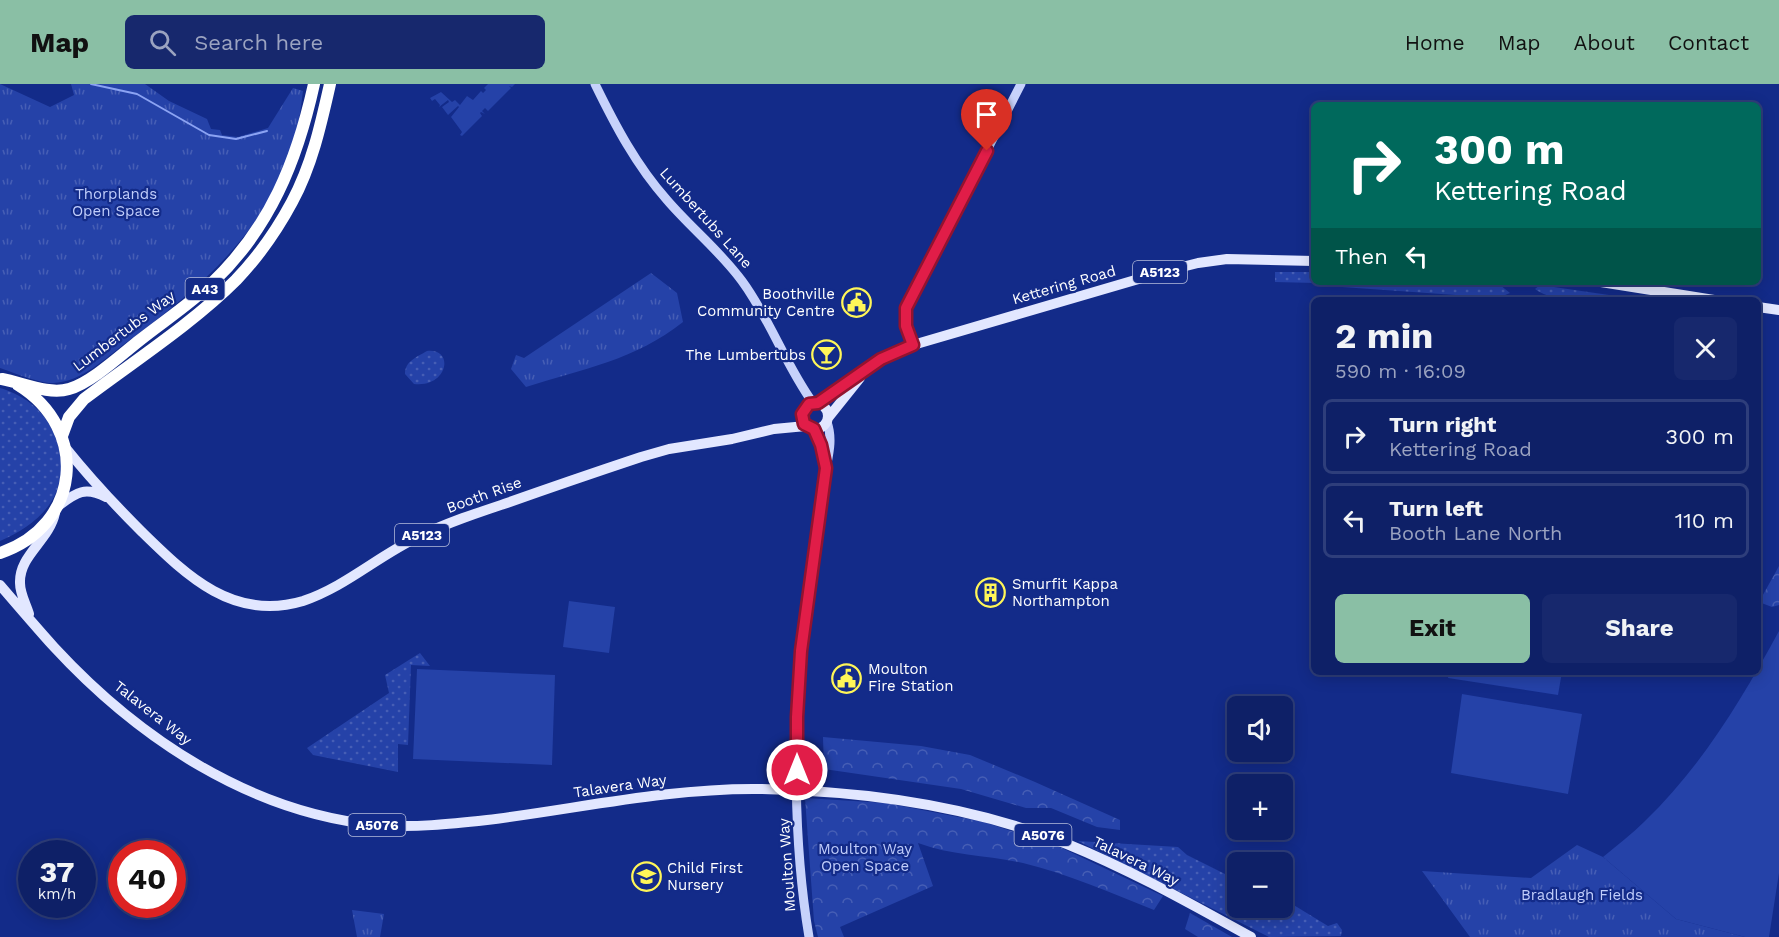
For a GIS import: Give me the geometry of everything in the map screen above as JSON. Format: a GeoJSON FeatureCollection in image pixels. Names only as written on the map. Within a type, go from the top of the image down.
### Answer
{"type":"FeatureCollection","features":[{"type":"Feature","properties":{"kind":"highway","name":"Lumbertubs Way"},"geometry":{"type":"LineString","coordinates":[[1,379],[57,391],[70,389],[83,383],[105,367],[211,284],[239,254],[281,191],[299,144],[314,84]]}},
{"type":"Feature","properties":{"kind":"highway","name":"Lumbertubs Way"},"geometry":{"type":"LineString","coordinates":[[64,441],[69,417],[84,399],[213,302],[237,279],[276,230],[304,175],[315,145],[330,84]]}},
{"type":"Feature","properties":{"kind":"highway","name":"A43"},"geometry":{"type":"LineString","coordinates":[[0,553],[27,541],[48,521],[57,507],[66,477],[64,441],[55,421],[45,406],[33,395],[1,379]]}},
{"type":"Feature","properties":{"kind":"main road","name":"Kettering Road"},"geometry":{"type":"LineString","coordinates":[[816,403],[881,359],[913,345],[1166,271],[1198,263],[1237,259],[1311,261]]}},
{"type":"Feature","properties":{"kind":"main road"},"geometry":{"type":"LineString","coordinates":[[1620,285],[1695,297]]}},
{"type":"Feature","properties":{"kind":"main road"},"geometry":{"type":"LineString","coordinates":[[1761,307],[1779,310]]}},
{"type":"Feature","properties":{"kind":"main road","name":"Kettering Road"},"geometry":{"type":"LineString","coordinates":[[827,420],[866,370]]}},
{"type":"Feature","properties":{"kind":"main road"},"geometry":{"type":"LineString","coordinates":[[816,403],[825,407],[827,420],[822,428],[810,428],[802,420],[802,414],[806,406],[816,403]]}},
{"type":"Feature","properties":{"kind":"main road","name":"Booth Rise"},"geometry":{"type":"LineString","coordinates":[[774,429],[802,414]]}},
{"type":"Feature","properties":{"kind":"main road","name":"Booth Rise"},"geometry":{"type":"LineString","coordinates":[[64,441],[109,498],[157,547],[203,586],[240,602],[277,606],[313,597],[347,580],[417,537],[500,505],[656,453],[774,429],[810,428]]}},
{"type":"Feature","properties":{"kind":"main road"},"geometry":{"type":"LineString","coordinates":[[57,507],[81,492],[96,492],[109,498]]}},
{"type":"Feature","properties":{"kind":"main road","name":"Talavera Way"},"geometry":{"type":"LineString","coordinates":[[32,620],[22,595],[21,571],[32,552],[48,533],[57,507]]}},
{"type":"Feature","properties":{"kind":"main road","name":"Talavera Way"},"geometry":{"type":"LineString","coordinates":[[0,585],[54,646],[93,685],[150,733],[187,758],[251,792],[286,806],[328,817],[380,825],[408,826],[488,820],[673,794],[735,789],[816,791],[879,797],[930,805],[1008,824],[1048,837],[1134,876],[1251,937]]}},
{"type":"Feature","properties":{"kind":"street","name":"Lumbertubs Lane"},"geometry":{"type":"LineString","coordinates":[[595,84],[643,171],[742,280],[788,365],[816,403]]}},
{"type":"Feature","properties":{"kind":"street"},"geometry":{"type":"LineString","coordinates":[[913,345],[906,326],[906,308],[1021,84]]}},
{"type":"Feature","properties":{"kind":"street"},"geometry":{"type":"LineString","coordinates":[[831,441],[833,424],[841,402]]}},
{"type":"Feature","properties":{"kind":"street","name":"Moulton Way"},"geometry":{"type":"LineString","coordinates":[[809,937],[800,850],[797,717],[803,630],[831,441],[827,420]]}},
{"type":"Feature","properties":{"kind":"street","name":"Moulton Way"},"geometry":{"type":"LineString","coordinates":[[810,428],[821,445],[826,468]]}},
{"type":"Feature","properties":{"kind":"green space","name":"Thorplands Open Space"},"geometry":{"type":"Polygon","coordinates":[[[0,84],[50,107],[74,95],[71,84],[145,84],[169,101],[207,119],[211,129],[220,130],[222,135],[238,137],[268,128],[293,88],[303,91],[297,127],[285,166],[271,196],[231,252],[182,299],[155,321],[93,368],[64,382],[41,382],[0,368],[0,84]]]}},
{"type":"Feature","properties":{"kind":"green space"},"geometry":{"type":"Polygon","coordinates":[[[488,84],[515,84],[512,87],[509,86],[511,88],[488,111],[485,108],[482,111],[485,114],[481,112],[482,116],[462,136],[460,135],[462,132],[451,117],[459,107],[448,115],[442,107],[449,102],[448,100],[439,107],[435,99],[432,101],[430,98],[441,92],[452,102],[455,100],[460,105],[467,96],[473,100],[481,91],[483,93],[488,84]]]}},
{"type":"Feature","properties":{"kind":"green space"},"geometry":{"type":"Polygon","coordinates":[[[1275,272],[1311,272],[1311,283],[1275,282],[1275,272]]]}},
{"type":"Feature","properties":{"kind":"green space"},"geometry":{"type":"Polygon","coordinates":[[[651,273],[677,293],[683,322],[665,335],[627,355],[526,387],[511,369],[516,355],[524,358],[651,273]]]}},
{"type":"Feature","properties":{"kind":"green space"},"geometry":{"type":"Polygon","coordinates":[[[1500,285],[1510,293],[1500,297],[1484,297],[1328,286],[1500,285]]]}},
{"type":"Feature","properties":{"kind":"green space"},"geometry":{"type":"Polygon","coordinates":[[[1540,285],[1609,295],[1609,297],[1555,297],[1535,289],[1540,285]]]}},
{"type":"Feature","properties":{"kind":"green space"},"geometry":{"type":"Polygon","coordinates":[[[427,351],[442,355],[444,368],[434,380],[425,384],[414,384],[405,374],[407,366],[427,351]]]}},
{"type":"Feature","properties":{"kind":"green space"},"geometry":{"type":"Polygon","coordinates":[[[0,388],[27,401],[47,421],[56,439],[61,473],[58,488],[42,514],[16,533],[0,541],[0,388]]]}},
{"type":"Feature","properties":{"kind":"green space"},"geometry":{"type":"Polygon","coordinates":[[[1779,566],[1779,605],[1772,607],[1761,603],[1761,598],[1779,566]]]}},
{"type":"Feature","properties":{"kind":"green space"},"geometry":{"type":"Polygon","coordinates":[[[569,601],[615,607],[609,653],[563,647],[569,601]]]}},
{"type":"Feature","properties":{"kind":"green space"},"geometry":{"type":"Polygon","coordinates":[[[1779,631],[1779,873],[1769,937],[1745,937],[1676,919],[1603,857],[1645,821],[1685,778],[1720,731],[1754,675],[1761,675],[1761,663],[1779,631]]]}},
{"type":"Feature","properties":{"kind":"green space"},"geometry":{"type":"Polygon","coordinates":[[[420,653],[430,666],[411,665],[408,745],[398,744],[398,772],[313,755],[307,748],[389,693],[385,675],[420,653]]]}},
{"type":"Feature","properties":{"kind":"green space"},"geometry":{"type":"Polygon","coordinates":[[[417,669],[555,675],[552,765],[413,759],[417,669]]]}},
{"type":"Feature","properties":{"kind":"green space"},"geometry":{"type":"Polygon","coordinates":[[[1448,675],[1561,675],[1558,695],[1448,678],[1448,675]]]}},
{"type":"Feature","properties":{"kind":"green space"},"geometry":{"type":"Polygon","coordinates":[[[1462,694],[1582,714],[1568,794],[1451,773],[1462,694]]]}},
{"type":"Feature","properties":{"kind":"green space"},"geometry":{"type":"Polygon","coordinates":[[[823,737],[921,746],[970,755],[1120,820],[1120,830],[1097,827],[1051,808],[1026,808],[961,789],[824,769],[823,737]]]}},
{"type":"Feature","properties":{"kind":"green space","name":"Moulton Way Open Space"},"geometry":{"type":"Polygon","coordinates":[[[805,798],[886,803],[984,822],[1062,848],[1163,896],[1154,910],[1040,867],[1010,860],[957,853],[918,843],[933,886],[840,927],[844,937],[818,937],[814,921],[805,798]]]}},
{"type":"Feature","properties":{"kind":"green space"},"geometry":{"type":"Polygon","coordinates":[[[1078,841],[1178,847],[1187,855],[1227,875],[1227,916],[1078,841]]]}},
{"type":"Feature","properties":{"kind":"green space","name":"Bradlaugh Fields"},"geometry":{"type":"Polygon","coordinates":[[[1577,845],[1603,857],[1676,919],[1745,937],[1470,937],[1422,871],[1531,878],[1577,845]]]}},
{"type":"Feature","properties":{"kind":"green space"},"geometry":{"type":"Polygon","coordinates":[[[1293,905],[1328,926],[1337,923],[1342,930],[1341,936],[1269,937],[1231,918],[1293,918],[1293,905]]]}},
{"type":"Feature","properties":{"kind":"green space"},"geometry":{"type":"Polygon","coordinates":[[[352,910],[384,914],[380,937],[357,937],[352,910]]]}},
{"type":"Feature","properties":{"kind":"green space"},"geometry":{"type":"Polygon","coordinates":[[[1190,913],[1232,937],[1198,937],[1185,929],[1190,913]]]}},
{"type":"Feature","properties":{"kind":"waterway"},"geometry":{"type":"LineString","coordinates":[[91,84],[137,94],[209,135],[236,139],[267,131]]}},
{"type":"Feature","properties":{"kind":"place","name":"Boothville Community Centre"},"geometry":{"type":"Point","coordinates":[856,303]}},
{"type":"Feature","properties":{"kind":"place","name":"The Lumbertubs"},"geometry":{"type":"Point","coordinates":[827,355]}},
{"type":"Feature","properties":{"kind":"place","name":"Smurfit Kappa Northampton"},"geometry":{"type":"Point","coordinates":[991,593]}},
{"type":"Feature","properties":{"kind":"place","name":"Moulton Fire Station"},"geometry":{"type":"Point","coordinates":[847,678]}},
{"type":"Feature","properties":{"kind":"place","name":"Child First Nursery"},"geometry":{"type":"Point","coordinates":[646,877]}},
{"type":"Feature","properties":{"kind":"route"},"geometry":{"type":"LineString","coordinates":[[797,770],[797,717],[803,630],[826,468],[821,445],[814,429],[806,426],[802,420],[803,410],[809,404],[818,403],[881,359],[913,345],[906,326],[906,308],[987,151]]}}]}
